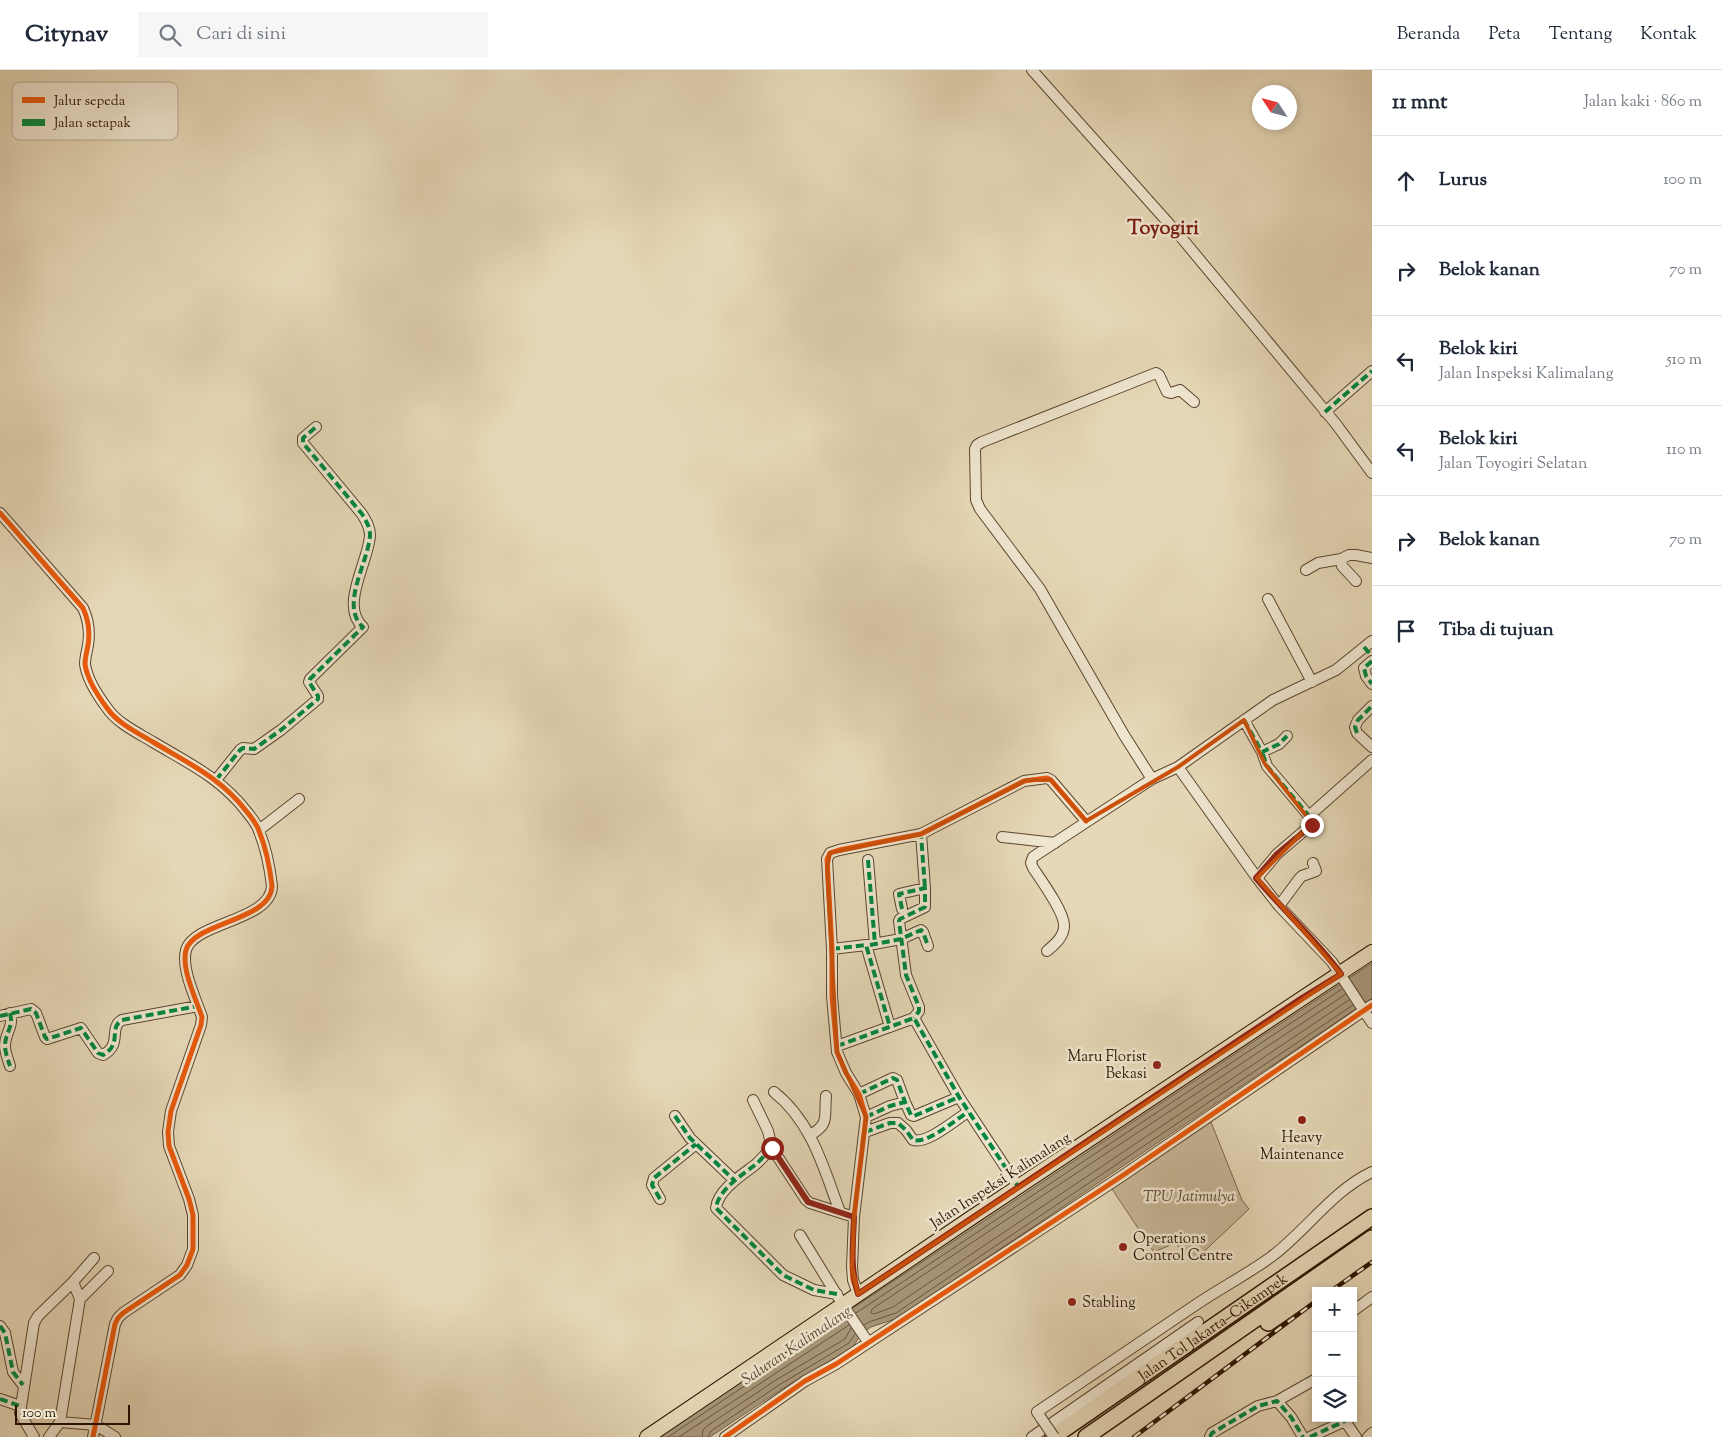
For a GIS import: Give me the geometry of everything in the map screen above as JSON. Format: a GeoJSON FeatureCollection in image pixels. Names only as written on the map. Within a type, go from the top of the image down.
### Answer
{"type":"FeatureCollection","features":[{"type":"Feature","properties":{"kind":"highway","name":"Jalan Tol Jakarta–Cikampek"},"geometry":{"type":"LineString","coordinates":[[1054,1437],[1372,1217]]}},
{"type":"Feature","properties":{"kind":"highway"},"geometry":{"type":"LineString","coordinates":[[1063,1437],[1273,1290],[1372,1224]]}},
{"type":"Feature","properties":{"kind":"highway"},"geometry":{"type":"LineString","coordinates":[[1086,1437],[1372,1238]]}},
{"type":"Feature","properties":{"kind":"highway","name":"Jalan Tol Jakarta–Cikampek"},"geometry":{"type":"LineString","coordinates":[[1101,1437],[1372,1252]]}},
{"type":"Feature","properties":{"kind":"main road","name":"Jalan Inspeksi Kalimalang"},"geometry":{"type":"LineString","coordinates":[[647,1437],[842,1303],[1019,1188],[1295,1003],[1342,976],[1372,952]]}},
{"type":"Feature","properties":{"kind":"street"},"geometry":{"type":"LineString","coordinates":[[1032,70],[1180,236],[1325,412],[1372,473]]}},
{"type":"Feature","properties":{"kind":"street"},"geometry":{"type":"LineString","coordinates":[[1325,412],[1372,371]]}},
{"type":"Feature","properties":{"kind":"street"},"geometry":{"type":"LineString","coordinates":[[1152,779],[1040,589],[980,509],[976,500],[975,449],[982,442],[1156,373],[1159,375],[1167,392],[1171,393],[1180,390],[1194,402]]}},
{"type":"Feature","properties":{"kind":"street"},"geometry":{"type":"LineString","coordinates":[[216,780],[240,750],[243,748],[254,749],[281,730],[318,699],[310,679],[363,627],[356,618],[354,608],[357,581],[369,541],[369,524],[303,443],[303,438],[316,427]]}},
{"type":"Feature","properties":{"kind":"street"},"geometry":{"type":"LineString","coordinates":[[0,513],[83,608],[86,615],[89,643],[85,658],[87,670],[92,684],[107,709],[137,732],[216,780],[236,798],[259,830],[271,880],[272,891],[264,902],[254,910],[207,931],[194,939],[189,944],[186,952],[187,974],[202,1017],[201,1025],[171,1111],[168,1132],[169,1146],[191,1207],[194,1221],[193,1249],[187,1265],[180,1275],[118,1318],[115,1324],[93,1437]]}},
{"type":"Feature","properties":{"kind":"street"},"geometry":{"type":"LineString","coordinates":[[1306,570],[1318,563],[1356,555],[1372,558]]}},
{"type":"Feature","properties":{"kind":"street"},"geometry":{"type":"LineString","coordinates":[[1341,559],[1342,566],[1356,581]]}},
{"type":"Feature","properties":{"kind":"street"},"geometry":{"type":"LineString","coordinates":[[1268,599],[1312,682]]}},
{"type":"Feature","properties":{"kind":"street"},"geometry":{"type":"LineString","coordinates":[[1047,951],[1059,940],[1064,926],[1061,913],[1033,868],[1031,863],[1033,857],[1152,779],[1178,766],[1273,700],[1336,670],[1368,644],[1372,656]]}},
{"type":"Feature","properties":{"kind":"street"},"geometry":{"type":"LineString","coordinates":[[1372,661],[1364,668],[1366,676],[1372,684]]}},
{"type":"Feature","properties":{"kind":"street"},"geometry":{"type":"LineString","coordinates":[[1372,706],[1358,720],[1354,727],[1357,733],[1372,747]]}},
{"type":"Feature","properties":{"kind":"street"},"geometry":{"type":"LineString","coordinates":[[1244,720],[1262,752],[1267,766],[1312,822],[1312,825],[1277,854],[1256,878]]}},
{"type":"Feature","properties":{"kind":"street"},"geometry":{"type":"LineString","coordinates":[[1262,752],[1279,744],[1287,736]]}},
{"type":"Feature","properties":{"kind":"street"},"geometry":{"type":"LineString","coordinates":[[1309,816],[1372,760]]}},
{"type":"Feature","properties":{"kind":"street"},"geometry":{"type":"LineString","coordinates":[[1178,766],[1256,878],[1279,906],[1332,962],[1368,1008],[1372,1023]]}},
{"type":"Feature","properties":{"kind":"street"},"geometry":{"type":"LineString","coordinates":[[858,1294],[853,1280],[852,1267],[854,1217],[866,1117],[859,1094],[846,1073],[836,1046],[832,996],[832,950],[827,859],[830,853],[839,850],[921,834],[1024,781],[1047,778],[1051,780],[1086,821]]}},
{"type":"Feature","properties":{"kind":"street"},"geometry":{"type":"LineString","coordinates":[[259,830],[299,799]]}},
{"type":"Feature","properties":{"kind":"street"},"geometry":{"type":"LineString","coordinates":[[836,1046],[914,1018],[919,1011],[906,975],[900,920],[925,907],[921,834]]}},
{"type":"Feature","properties":{"kind":"street"},"geometry":{"type":"LineString","coordinates":[[1002,838],[1055,843]]}},
{"type":"Feature","properties":{"kind":"street"},"geometry":{"type":"LineString","coordinates":[[868,860],[870,945],[890,1027]]}},
{"type":"Feature","properties":{"kind":"street"},"geometry":{"type":"LineString","coordinates":[[1279,906],[1302,876],[1316,871],[1314,863]]}},
{"type":"Feature","properties":{"kind":"street"},"geometry":{"type":"LineString","coordinates":[[902,910],[900,894],[925,888]]}},
{"type":"Feature","properties":{"kind":"street"},"geometry":{"type":"LineString","coordinates":[[832,950],[901,939],[920,930],[923,932],[928,946]]}},
{"type":"Feature","properties":{"kind":"street"},"geometry":{"type":"LineString","coordinates":[[3,1015],[29,1008],[33,1010],[47,1038],[81,1028],[98,1054],[103,1055],[112,1048],[115,1042],[116,1027],[122,1020],[198,1006]]}},
{"type":"Feature","properties":{"kind":"street"},"geometry":{"type":"LineString","coordinates":[[724,1437],[867,1339],[1122,1176],[1368,1008]]}},
{"type":"Feature","properties":{"kind":"street"},"geometry":{"type":"LineString","coordinates":[[3,1015],[12,1020],[4,1048],[10,1066]]}},
{"type":"Feature","properties":{"kind":"street"},"geometry":{"type":"LineString","coordinates":[[914,1018],[958,1097],[1019,1188]]}},
{"type":"Feature","properties":{"kind":"street"},"geometry":{"type":"LineString","coordinates":[[859,1094],[893,1078],[897,1080],[911,1115],[914,1116],[958,1097]]}},
{"type":"Feature","properties":{"kind":"street"},"geometry":{"type":"LineString","coordinates":[[774,1092],[793,1109],[810,1135],[840,1212]]}},
{"type":"Feature","properties":{"kind":"street"},"geometry":{"type":"LineString","coordinates":[[810,1135],[820,1129],[824,1123],[826,1096]]}},
{"type":"Feature","properties":{"kind":"street"},"geometry":{"type":"LineString","coordinates":[[754,1100],[768,1131],[772,1148],[808,1202],[854,1217]]}},
{"type":"Feature","properties":{"kind":"street"},"geometry":{"type":"LineString","coordinates":[[866,1117],[890,1106],[905,1102]]}},
{"type":"Feature","properties":{"kind":"street"},"geometry":{"type":"LineString","coordinates":[[865,1132],[890,1123],[898,1123],[913,1140],[920,1142],[968,1112]]}},
{"type":"Feature","properties":{"kind":"street"},"geometry":{"type":"LineString","coordinates":[[675,1116],[690,1138],[734,1180]]}},
{"type":"Feature","properties":{"kind":"street"},"geometry":{"type":"LineString","coordinates":[[660,1199],[652,1185],[654,1178],[696,1144]]}},
{"type":"Feature","properties":{"kind":"street"},"geometry":{"type":"LineString","coordinates":[[772,1148],[734,1180],[717,1203],[716,1208],[783,1275],[803,1286],[828,1293],[842,1303]]}},
{"type":"Feature","properties":{"kind":"street"},"geometry":{"type":"LineString","coordinates":[[1054,1437],[1037,1412],[1196,1304],[1270,1257],[1289,1242],[1344,1190],[1359,1178],[1372,1172]]}},
{"type":"Feature","properties":{"kind":"street"},"geometry":{"type":"LineString","coordinates":[[800,1235],[842,1303],[867,1339]]}},
{"type":"Feature","properties":{"kind":"street"},"geometry":{"type":"LineString","coordinates":[[34,1437],[20,1415],[20,1406],[35,1321],[94,1258]]}},
{"type":"Feature","properties":{"kind":"street"},"geometry":{"type":"LineString","coordinates":[[80,1299],[108,1271]]}},
{"type":"Feature","properties":{"kind":"street"},"geometry":{"type":"LineString","coordinates":[[49,1437],[60,1422],[80,1299],[73,1282]]}},
{"type":"Feature","properties":{"kind":"street"},"geometry":{"type":"LineString","coordinates":[[1357,1308],[1372,1297]]}},
{"type":"Feature","properties":{"kind":"street"},"geometry":{"type":"LineString","coordinates":[[1032,1437],[1198,1322]]}},
{"type":"Feature","properties":{"kind":"street"},"geometry":{"type":"LineString","coordinates":[[0,1326],[5,1333],[13,1372],[23,1385]]}},
{"type":"Feature","properties":{"kind":"street"},"geometry":{"type":"LineString","coordinates":[[1210,1437],[1212,1433],[1258,1406],[1277,1401],[1312,1381]]}},
{"type":"Feature","properties":{"kind":"street"},"geometry":{"type":"LineString","coordinates":[[0,1399],[20,1406]]}},
{"type":"Feature","properties":{"kind":"street"},"geometry":{"type":"LineString","coordinates":[[1277,1401],[1291,1417],[1303,1437]]}},
{"type":"Feature","properties":{"kind":"street"},"geometry":{"type":"LineString","coordinates":[[60,1422],[96,1425],[115,1437]]}},
{"type":"Feature","properties":{"kind":"street"},"geometry":{"type":"LineString","coordinates":[[1310,1437],[1341,1422]]}},
{"type":"Feature","properties":{"kind":"street"},"geometry":{"type":"LineString","coordinates":[[1346,1422],[1356,1437]]}},
{"type":"Feature","properties":{"kind":"street"},"geometry":{"type":"LineString","coordinates":[[1368,1437],[1372,1433]]}},
{"type":"Feature","properties":{"kind":"highlighted area"},"geometry":{"type":"Polygon","coordinates":[[[1244,720],[1265,764],[1312,823],[1257,878],[1341,974],[858,1294],[852,1267],[854,1217],[866,1117],[837,1052],[827,868],[830,853],[921,834],[1027,780],[1051,780],[1086,821],[1178,767],[1244,720]]]}},
{"type":"Feature","properties":{"kind":"green space"},"geometry":{"type":"Polygon","coordinates":[[[1372,953],[1372,963],[659,1437],[699,1402],[1345,976],[1372,953]]]}},
{"type":"Feature","properties":{"kind":"green space","name":"TPU Jatimulya"},"geometry":{"type":"Polygon","coordinates":[[[1211,1122],[1242,1200],[1249,1209],[1193,1262],[1175,1243],[1154,1252],[1112,1189],[1211,1122]]]}},
{"type":"Feature","properties":{"kind":"water"},"geometry":{"type":"Polygon","coordinates":[[[1372,963],[1372,998],[898,1318],[871,1327],[861,1334],[853,1347],[782,1389],[710,1437],[659,1437],[1372,963]]]}},
{"type":"Feature","properties":{"kind":"railway"},"geometry":{"type":"LineString","coordinates":[[1337,1287],[1372,1262]]}},
{"type":"Feature","properties":{"kind":"railway"},"geometry":{"type":"LineString","coordinates":[[1134,1437],[1312,1304]]}},
{"type":"Feature","properties":{"kind":"marked path"},"geometry":{"type":"LineString","coordinates":[[1325,412],[1372,371]]}},
{"type":"Feature","properties":{"kind":"marked path"},"geometry":{"type":"LineString","coordinates":[[216,780],[240,750],[243,748],[254,749],[281,730],[318,699],[309,682],[310,679],[363,627],[356,618],[354,596],[368,546],[370,535],[368,524],[362,514],[303,443],[303,438],[316,427]]}},
{"type":"Feature","properties":{"kind":"marked path"},"geometry":{"type":"LineString","coordinates":[[1364,647],[1372,656]]}},
{"type":"Feature","properties":{"kind":"marked path"},"geometry":{"type":"LineString","coordinates":[[1372,661],[1364,668],[1366,676],[1372,684]]}},
{"type":"Feature","properties":{"kind":"marked path"},"geometry":{"type":"LineString","coordinates":[[1357,733],[1355,727],[1358,720],[1372,706]]}},
{"type":"Feature","properties":{"kind":"marked path"},"geometry":{"type":"LineString","coordinates":[[1244,720],[1262,752],[1279,744],[1287,736]]}},
{"type":"Feature","properties":{"kind":"marked path"},"geometry":{"type":"LineString","coordinates":[[1257,878],[1277,854],[1312,824],[1309,816],[1267,766],[1262,752]]}},
{"type":"Feature","properties":{"kind":"marked path"},"geometry":{"type":"LineString","coordinates":[[924,833],[921,834],[925,888]]}},
{"type":"Feature","properties":{"kind":"marked path"},"geometry":{"type":"LineString","coordinates":[[868,860],[875,944]]}},
{"type":"Feature","properties":{"kind":"marked path"},"geometry":{"type":"LineString","coordinates":[[902,909],[899,894],[925,888],[925,907],[899,921],[906,975],[919,1007],[919,1011],[914,1018]]}},
{"type":"Feature","properties":{"kind":"marked path"},"geometry":{"type":"LineString","coordinates":[[870,945],[901,939],[921,930],[928,946]]}},
{"type":"Feature","properties":{"kind":"marked path"},"geometry":{"type":"LineString","coordinates":[[832,949],[866,945],[890,1027]]}},
{"type":"Feature","properties":{"kind":"marked path"},"geometry":{"type":"LineString","coordinates":[[0,1016],[31,1009],[36,1013],[47,1039],[81,1028],[98,1053],[103,1055],[112,1046],[116,1027],[122,1020],[198,1006]]}},
{"type":"Feature","properties":{"kind":"marked path"},"geometry":{"type":"LineString","coordinates":[[10,1013],[11,1023],[5,1046],[10,1066]]}},
{"type":"Feature","properties":{"kind":"marked path"},"geometry":{"type":"LineString","coordinates":[[837,1046],[914,1018],[959,1097],[1019,1188]]}},
{"type":"Feature","properties":{"kind":"marked path"},"geometry":{"type":"LineString","coordinates":[[859,1094],[893,1078],[897,1080],[905,1102]]}},
{"type":"Feature","properties":{"kind":"marked path"},"geometry":{"type":"LineString","coordinates":[[866,1117],[890,1106],[905,1102],[911,1115],[914,1116],[959,1097]]}},
{"type":"Feature","properties":{"kind":"marked path"},"geometry":{"type":"LineString","coordinates":[[865,1132],[890,1123],[898,1123],[913,1140],[919,1140],[934,1135],[968,1112]]}},
{"type":"Feature","properties":{"kind":"marked path"},"geometry":{"type":"LineString","coordinates":[[675,1116],[690,1138],[734,1180]]}},
{"type":"Feature","properties":{"kind":"marked path"},"geometry":{"type":"LineString","coordinates":[[660,1199],[652,1185],[654,1178],[696,1144]]}},
{"type":"Feature","properties":{"kind":"marked path"},"geometry":{"type":"LineString","coordinates":[[772,1148],[726,1189],[721,1195],[716,1208],[783,1275],[814,1290],[837,1294]]}},
{"type":"Feature","properties":{"kind":"marked path"},"geometry":{"type":"LineString","coordinates":[[0,1326],[5,1333],[13,1372],[23,1385]]}},
{"type":"Feature","properties":{"kind":"marked path"},"geometry":{"type":"LineString","coordinates":[[0,1399],[20,1406]]}},
{"type":"Feature","properties":{"kind":"marked path"},"geometry":{"type":"LineString","coordinates":[[1210,1437],[1212,1433],[1258,1406],[1277,1401],[1291,1417],[1303,1437]]}},
{"type":"Feature","properties":{"kind":"marked path"},"geometry":{"type":"LineString","coordinates":[[1310,1437],[1343,1422]]}},
{"type":"Feature","properties":{"kind":"cycle path"},"geometry":{"type":"LineString","coordinates":[[0,513],[83,608],[89,631],[85,662],[86,670],[93,688],[111,713],[134,731],[215,780],[237,800],[258,828],[266,851],[272,886],[268,898],[259,907],[203,933],[192,941],[186,950],[187,975],[202,1017],[201,1025],[171,1111],[168,1132],[169,1146],[193,1215],[193,1249],[187,1265],[180,1275],[118,1318],[115,1324],[93,1437]]}},
{"type":"Feature","properties":{"kind":"cycle path"},"geometry":{"type":"LineString","coordinates":[[858,1294],[853,1280],[852,1267],[854,1217],[866,1117],[859,1094],[846,1073],[837,1052],[832,996],[832,949],[827,859],[830,853],[839,850],[921,834],[1024,781],[1047,778],[1051,780],[1086,821]]}},
{"type":"Feature","properties":{"kind":"cycle path"},"geometry":{"type":"LineString","coordinates":[[725,1437],[805,1381],[836,1364],[1122,1176],[1372,1005]]}},
{"type":"Feature","properties":{"kind":"place","name":"Maru Florist Bekasi"},"geometry":{"type":"Point","coordinates":[1157,1065]}},
{"type":"Feature","properties":{"kind":"place","name":"Heavy Maintenance"},"geometry":{"type":"Point","coordinates":[1302,1120]}},
{"type":"Feature","properties":{"kind":"place","name":"Operations Control Centre"},"geometry":{"type":"Point","coordinates":[1123,1247]}},
{"type":"Feature","properties":{"kind":"place","name":"Stabling"},"geometry":{"type":"Point","coordinates":[1072,1302]}},
{"type":"Feature","properties":{"kind":"district","name":"Toyogiri"},"geometry":{"type":"Point","coordinates":[1163,227]}},
{"type":"Feature","properties":{"kind":"route"},"geometry":{"type":"LineString","coordinates":[[772,1148],[808,1202],[854,1217],[852,1267],[853,1280],[858,1294],[1302,998],[1341,974],[1256,878],[1277,854],[1312,825]]}},
{"type":"Feature","properties":{"kind":"water label","name":"Saluran Kalimalang"},"geometry":{"type":"Point","coordinates":[796,1344]}}]}
